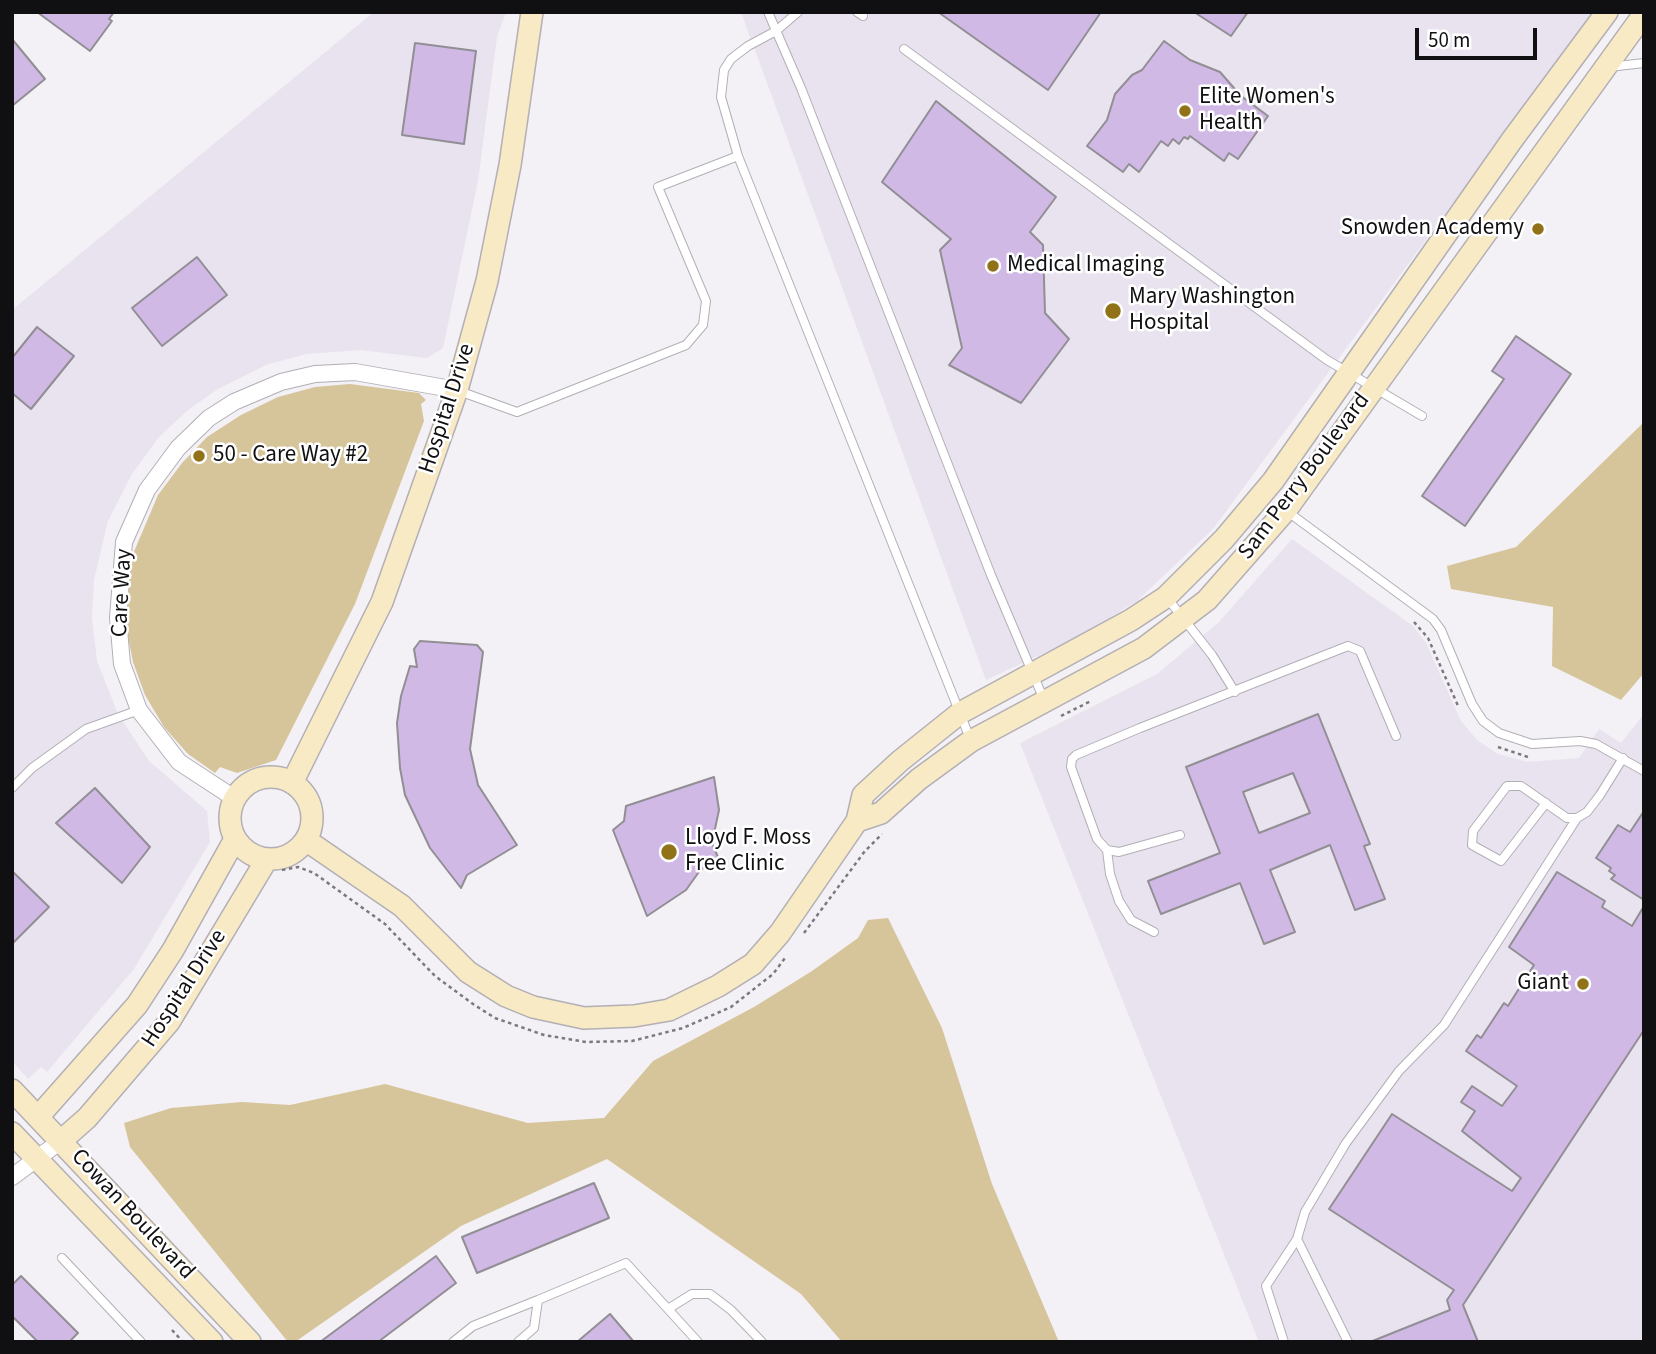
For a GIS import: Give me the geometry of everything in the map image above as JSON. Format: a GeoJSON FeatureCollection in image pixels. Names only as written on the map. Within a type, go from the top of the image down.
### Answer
{"type":"FeatureCollection","features":[{"type":"Feature","properties":{"kind":"street","name":"Hospital Drive"},"geometry":{"type":"LineString","coordinates":[[292,783],[382,602],[457,390],[490,268],[510,165],[532,12]]}},
{"type":"Feature","properties":{"kind":"street","name":"Sam Perry Boulevard"},"geometry":{"type":"LineString","coordinates":[[306,840],[402,906],[461,966],[506,996],[573,1017],[612,1018],[658,1013],[681,1005],[753,964],[780,933],[857,821],[863,795],[960,713],[1034,674],[1166,597],[1224,539],[1273,481],[1512,140],[1607,12]]}},
{"type":"Feature","properties":{"kind":"street","name":"Sam Perry Boulevard"},"geometry":{"type":"LineString","coordinates":[[857,821],[881,813],[919,779],[971,741],[1051,710],[1144,648],[1207,600],[1286,510],[1372,387],[1644,14]]}},
{"type":"Feature","properties":{"kind":"street","name":"Care Way"},"geometry":{"type":"LineString","coordinates":[[234,799],[179,762],[139,710],[122,664],[117,618],[124,542],[152,481],[185,439],[209,418],[234,402],[281,382],[315,374],[370,373],[457,390]]}},
{"type":"Feature","properties":{"kind":"street"},"geometry":{"type":"LineString","coordinates":[[266,777],[292,783],[309,802],[311,828],[306,840],[272,865],[248,853],[235,839],[229,822],[234,799],[242,788],[266,777]]}},
{"type":"Feature","properties":{"kind":"street","name":"Hospital Drive"},"geometry":{"type":"LineString","coordinates":[[38,1116],[137,1005],[173,950],[235,839]]}},
{"type":"Feature","properties":{"kind":"street","name":"Hospital Drive"},"geometry":{"type":"LineString","coordinates":[[62,1140],[87,1118],[169,1022],[272,865]]}},
{"type":"Feature","properties":{"kind":"street","name":"Cowan Boulevard"},"geometry":{"type":"LineString","coordinates":[[12,1090],[250,1342]]}},
{"type":"Feature","properties":{"kind":"street"},"geometry":{"type":"LineString","coordinates":[[13,1137],[38,1116]]}},
{"type":"Feature","properties":{"kind":"street","name":"Cowan Boulevard"},"geometry":{"type":"LineString","coordinates":[[13,1137],[203,1339]]}},
{"type":"Feature","properties":{"kind":"street"},"geometry":{"type":"LineString","coordinates":[[12,1177],[34,1157],[62,1140]]}},
{"type":"Feature","properties":{"kind":"lane"},"geometry":{"type":"LineString","coordinates":[[768,12],[1034,674],[1051,710]]}},
{"type":"Feature","properties":{"kind":"lane"},"geometry":{"type":"LineString","coordinates":[[798,12],[776,31],[748,46],[732,59],[724,70],[721,97],[738,156],[811,332],[971,741]]}},
{"type":"Feature","properties":{"kind":"lane"},"geometry":{"type":"LineString","coordinates":[[904,49],[1217,282],[1350,374],[1422,416]]}},
{"type":"Feature","properties":{"kind":"lane"},"geometry":{"type":"LineString","coordinates":[[1605,67],[1644,63]]}},
{"type":"Feature","properties":{"kind":"lane"},"geometry":{"type":"LineString","coordinates":[[457,390],[517,412],[686,345],[703,326],[706,301],[658,187],[738,156]]}},
{"type":"Feature","properties":{"kind":"lane"},"geometry":{"type":"LineString","coordinates":[[1286,510],[1433,619],[1441,630],[1472,704],[1483,721],[1499,733],[1532,744],[1580,741],[1607,748],[1644,771]]}},
{"type":"Feature","properties":{"kind":"lane"},"geometry":{"type":"LineString","coordinates":[[1166,597],[1184,617],[1235,692]]}},
{"type":"Feature","properties":{"kind":"lane"},"geometry":{"type":"LineString","coordinates":[[1154,932],[1131,920],[1119,901],[1110,874],[1107,850],[1097,839],[1071,766],[1076,755],[1348,646],[1356,647],[1396,736]]}},
{"type":"Feature","properties":{"kind":"lane"},"geometry":{"type":"LineString","coordinates":[[12,788],[32,768],[86,729],[139,710]]}},
{"type":"Feature","properties":{"kind":"lane"},"geometry":{"type":"LineString","coordinates":[[1284,1342],[1266,1286],[1297,1239],[1306,1212],[1346,1143],[1399,1071],[1444,1025],[1577,818],[1587,812],[1623,758]]}},
{"type":"Feature","properties":{"kind":"lane"},"geometry":{"type":"LineString","coordinates":[[1546,803],[1501,861],[1472,845],[1473,831],[1507,786],[1521,786],[1546,803],[1567,818],[1577,818]]}},
{"type":"Feature","properties":{"kind":"lane"},"geometry":{"type":"LineString","coordinates":[[1107,850],[1119,852],[1180,835]]}},
{"type":"Feature","properties":{"kind":"lane"},"geometry":{"type":"LineString","coordinates":[[1297,1239],[1348,1342]]}},
{"type":"Feature","properties":{"kind":"lane"},"geometry":{"type":"LineString","coordinates":[[62,1258],[141,1342]]}},
{"type":"Feature","properties":{"kind":"lane"},"geometry":{"type":"LineString","coordinates":[[453,1342],[473,1326],[626,1263],[698,1342]]}},
{"type":"Feature","properties":{"kind":"lane"},"geometry":{"type":"LineString","coordinates":[[668,1309],[692,1294],[710,1294],[762,1342]]}},
{"type":"Feature","properties":{"kind":"lane"},"geometry":{"type":"LineString","coordinates":[[519,1342],[534,1328],[538,1300]]}},
{"type":"Feature","properties":{"kind":"path"},"geometry":{"type":"LineString","coordinates":[[1051,710],[1091,701]]}},
{"type":"Feature","properties":{"kind":"path"},"geometry":{"type":"LineString","coordinates":[[804,934],[865,851],[890,825]]}},
{"type":"Feature","properties":{"kind":"path"},"geometry":{"type":"LineString","coordinates":[[272,865],[298,867],[314,873],[385,925],[435,976],[472,1004],[495,1018],[544,1035],[586,1042],[632,1041],[682,1028],[731,1007],[773,974],[788,954]]}},
{"type":"Feature","properties":{"kind":"shaded area"},"geometry":{"type":"Polygon","coordinates":[[[374,12],[506,12],[497,37],[478,181],[443,348],[427,358],[360,350],[306,354],[266,365],[218,389],[188,410],[159,437],[132,474],[108,521],[94,580],[92,618],[97,661],[118,714],[149,761],[207,811],[210,842],[134,969],[47,1072],[41,1067],[28,1079],[12,1061],[12,310],[374,12]]]}},
{"type":"Feature","properties":{"kind":"shaded area","name":"Mary Washington Hospital"},"geometry":{"type":"Polygon","coordinates":[[[741,12],[1594,12],[1213,529],[1138,600],[1079,637],[986,680],[741,12]]]}},
{"type":"Feature","properties":{"kind":"shaded area"},"geometry":{"type":"Polygon","coordinates":[[[350,384],[419,393],[426,400],[421,404],[424,421],[355,604],[276,760],[237,773],[220,767],[215,773],[188,754],[164,727],[145,695],[133,662],[127,631],[126,601],[133,554],[158,495],[182,463],[207,437],[241,415],[278,397],[315,387],[350,384]]]}},
{"type":"Feature","properties":{"kind":"shaded area"},"geometry":{"type":"Polygon","coordinates":[[[1644,422],[1644,673],[1621,700],[1552,666],[1553,607],[1451,589],[1447,566],[1516,547],[1644,422]]]}},
{"type":"Feature","properties":{"kind":"shaded area"},"geometry":{"type":"Polygon","coordinates":[[[1292,539],[1413,626],[1426,643],[1461,721],[1477,740],[1498,754],[1528,762],[1579,758],[1599,729],[1621,743],[1644,714],[1644,1342],[1259,1342],[1020,743],[1157,674],[1219,622],[1292,539]]]}},
{"type":"Feature","properties":{"kind":"shaded area"},"geometry":{"type":"Polygon","coordinates":[[[888,918],[942,1028],[992,1184],[1059,1342],[842,1342],[801,1294],[607,1159],[461,1226],[295,1342],[288,1342],[130,1147],[124,1123],[171,1108],[242,1102],[290,1105],[385,1084],[528,1123],[604,1118],[653,1061],[754,1007],[812,971],[858,938],[868,920],[888,918]]]}},
{"type":"Feature","properties":{"kind":"building"},"geometry":{"type":"Polygon","coordinates":[[[37,12],[114,12],[109,19],[112,21],[90,51],[37,12]]]}},
{"type":"Feature","properties":{"kind":"building"},"geometry":{"type":"Polygon","coordinates":[[[938,12],[1101,12],[1048,90],[938,12]]]}},
{"type":"Feature","properties":{"kind":"building"},"geometry":{"type":"Polygon","coordinates":[[[1194,12],[1248,12],[1231,36],[1194,12]]]}},
{"type":"Feature","properties":{"kind":"building"},"geometry":{"type":"Polygon","coordinates":[[[12,39],[45,79],[12,106],[12,39]]]}},
{"type":"Feature","properties":{"kind":"building","name":"Elite Women's Health"},"geometry":{"type":"Polygon","coordinates":[[[1164,41],[1190,60],[1220,72],[1241,96],[1268,116],[1238,159],[1229,153],[1224,161],[1190,136],[1188,139],[1184,137],[1179,144],[1173,139],[1168,146],[1161,141],[1139,172],[1129,164],[1123,172],[1087,146],[1107,120],[1115,94],[1132,75],[1142,70],[1164,41]]]}},
{"type":"Feature","properties":{"kind":"building"},"geometry":{"type":"Polygon","coordinates":[[[415,43],[476,51],[464,144],[402,135],[415,43]]]}},
{"type":"Feature","properties":{"kind":"building","name":"Medical Imaging"},"geometry":{"type":"Polygon","coordinates":[[[936,101],[1056,197],[1030,232],[1043,245],[1045,313],[1069,339],[1021,403],[949,365],[962,348],[940,250],[951,239],[882,182],[936,101]]]}},
{"type":"Feature","properties":{"kind":"building"},"geometry":{"type":"Polygon","coordinates":[[[197,257],[227,295],[162,346],[132,308],[197,257]]]}},
{"type":"Feature","properties":{"kind":"building"},"geometry":{"type":"Polygon","coordinates":[[[37,327],[74,356],[31,409],[12,393],[12,358],[37,327]]]}},
{"type":"Feature","properties":{"kind":"building"},"geometry":{"type":"Polygon","coordinates":[[[1516,336],[1571,374],[1465,526],[1422,496],[1504,379],[1492,371],[1516,336]]]}},
{"type":"Feature","properties":{"kind":"building"},"geometry":{"type":"Polygon","coordinates":[[[420,641],[477,645],[483,652],[470,749],[478,785],[517,845],[467,875],[461,888],[430,848],[405,795],[400,768],[397,723],[401,696],[410,666],[417,667],[414,649],[420,641]]]}},
{"type":"Feature","properties":{"kind":"building"},"geometry":{"type":"Polygon","coordinates":[[[1318,714],[1370,844],[1364,846],[1385,899],[1355,910],[1330,845],[1270,870],[1295,932],[1264,944],[1240,883],[1161,914],[1148,881],[1220,853],[1186,767],[1318,714]],[[1293,773],[1243,792],[1259,833],[1310,813],[1293,773]]]}},
{"type":"Feature","properties":{"kind":"building","name":"Lloyd F. Moss Free Clinic"},"geometry":{"type":"Polygon","coordinates":[[[714,777],[719,810],[712,843],[720,862],[701,869],[686,890],[647,916],[613,830],[624,821],[626,806],[714,777]]]}},
{"type":"Feature","properties":{"kind":"building"},"geometry":{"type":"Polygon","coordinates":[[[95,788],[150,847],[122,883],[56,823],[95,788]]]}},
{"type":"Feature","properties":{"kind":"building"},"geometry":{"type":"Polygon","coordinates":[[[1644,811],[1644,900],[1611,879],[1615,875],[1609,871],[1611,868],[1596,858],[1618,825],[1630,832],[1644,811]]]}},
{"type":"Feature","properties":{"kind":"building"},"geometry":{"type":"Polygon","coordinates":[[[12,871],[49,907],[12,944],[12,871]]]}},
{"type":"Feature","properties":{"kind":"building"},"geometry":{"type":"Polygon","coordinates":[[[1557,872],[1605,901],[1602,907],[1632,926],[1644,906],[1644,1030],[1463,1305],[1478,1342],[1370,1342],[1450,1310],[1447,1300],[1454,1290],[1329,1209],[1392,1114],[1512,1191],[1521,1178],[1462,1131],[1475,1111],[1461,1102],[1472,1086],[1502,1106],[1517,1086],[1466,1051],[1477,1035],[1481,1038],[1504,1003],[1508,1006],[1534,965],[1509,947],[1557,872]]]}},
{"type":"Feature","properties":{"kind":"building"},"geometry":{"type":"Polygon","coordinates":[[[594,1183],[609,1218],[477,1273],[462,1237],[594,1183]]]}},
{"type":"Feature","properties":{"kind":"building"},"geometry":{"type":"Polygon","coordinates":[[[436,1256],[456,1283],[378,1342],[320,1342],[436,1256]]]}},
{"type":"Feature","properties":{"kind":"building"},"geometry":{"type":"Polygon","coordinates":[[[21,1276],[78,1333],[69,1342],[38,1342],[12,1316],[12,1285],[21,1276]]]}},
{"type":"Feature","properties":{"kind":"building"},"geometry":{"type":"Polygon","coordinates":[[[610,1314],[634,1342],[577,1342],[610,1314]]]}},
{"type":"Feature","properties":{"kind":"place","name":"Elite Women's Health"},"geometry":{"type":"Point","coordinates":[1185,111]}},
{"type":"Feature","properties":{"kind":"place","name":"Snowden Academy"},"geometry":{"type":"Point","coordinates":[1538,229]}},
{"type":"Feature","properties":{"kind":"place","name":"Medical Imaging"},"geometry":{"type":"Point","coordinates":[993,266]}},
{"type":"Feature","properties":{"kind":"place","name":"Mary Washington Hospital"},"geometry":{"type":"Point","coordinates":[1113,311]}},
{"type":"Feature","properties":{"kind":"place","name":"50 - Care Way #2"},"geometry":{"type":"Point","coordinates":[199,456]}},
{"type":"Feature","properties":{"kind":"place","name":"Lloyd F. Moss Free Clinic"},"geometry":{"type":"Point","coordinates":[669,852]}},
{"type":"Feature","properties":{"kind":"place","name":"Giant"},"geometry":{"type":"Point","coordinates":[1583,984]}}]}
